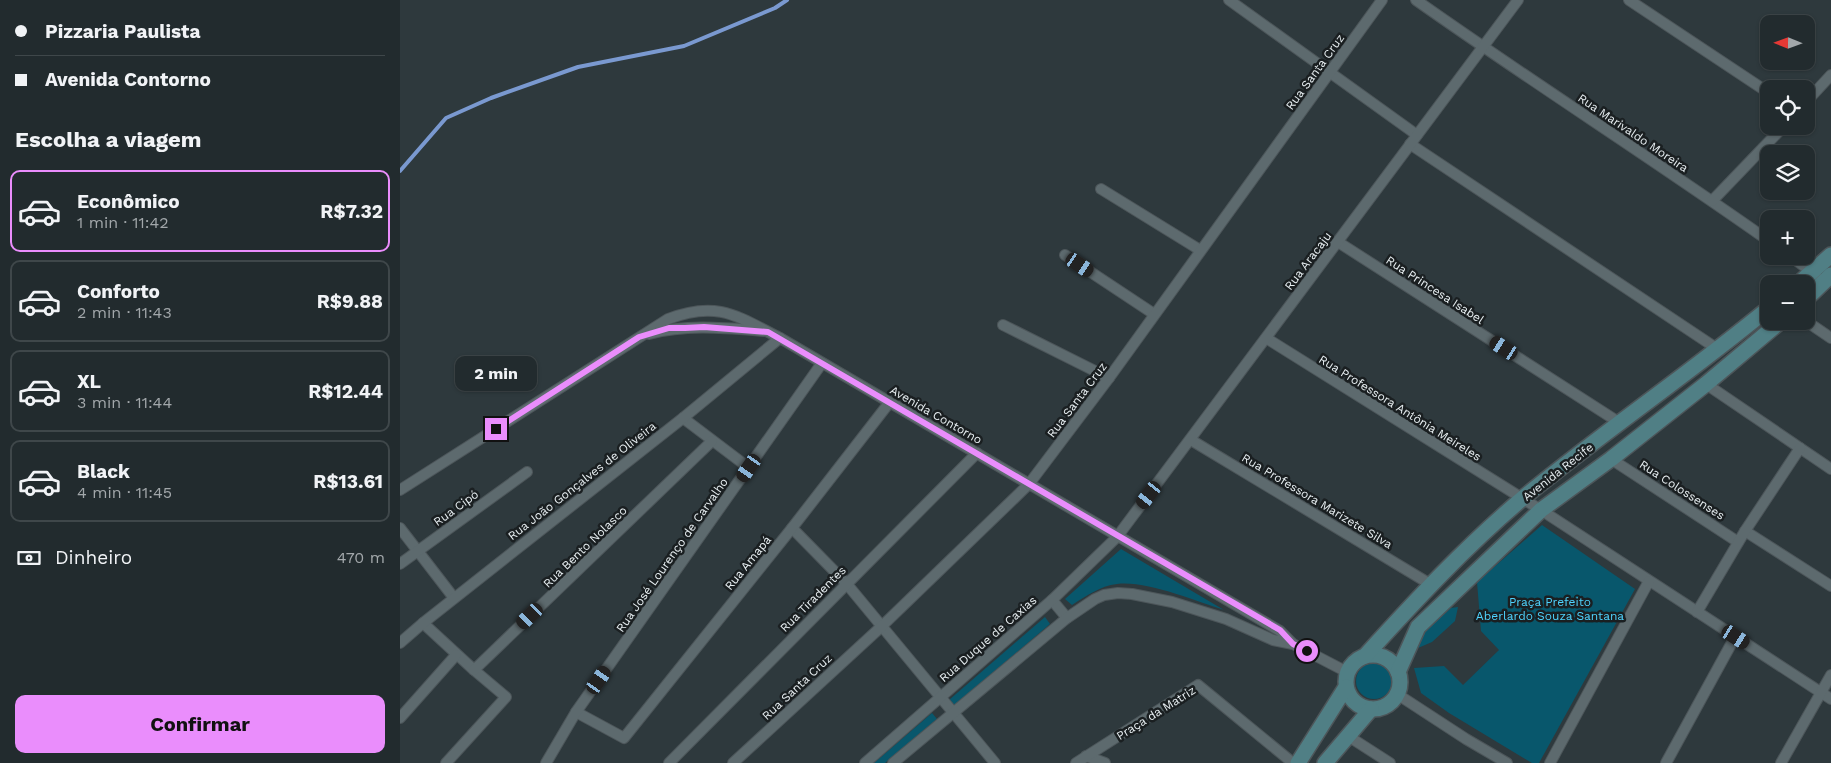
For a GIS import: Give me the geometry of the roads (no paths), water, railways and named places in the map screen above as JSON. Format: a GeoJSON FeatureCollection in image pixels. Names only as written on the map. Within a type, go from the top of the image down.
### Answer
{"type":"FeatureCollection","features":[{"type":"Feature","properties":{"kind":"street"},"geometry":{"type":"LineString","coordinates":[[1229,0],[1417,135]]}},
{"type":"Feature","properties":{"kind":"street","name":"Rua Santa Cruz"},"geometry":{"type":"LineString","coordinates":[[733,763],[882,626],[1029,484],[1109,378],[1382,0]]}},
{"type":"Feature","properties":{"kind":"street","name":"Rua Marivaldo Moreira"},"geometry":{"type":"LineString","coordinates":[[1416,0],[1760,235]]}},
{"type":"Feature","properties":{"kind":"street","name":"Rua Aracaju"},"geometry":{"type":"LineString","coordinates":[[1052,600],[1118,536],[1518,0]]}},
{"type":"Feature","properties":{"kind":"street"},"geometry":{"type":"LineString","coordinates":[[1629,0],[1760,87]]}},
{"type":"Feature","properties":{"kind":"street"},"geometry":{"type":"LineString","coordinates":[[1815,92],[1831,75]]}},
{"type":"Feature","properties":{"kind":"street"},"geometry":{"type":"LineString","coordinates":[[1712,201],[1775,135]]}},
{"type":"Feature","properties":{"kind":"street"},"geometry":{"type":"LineString","coordinates":[[1410,144],[1719,350]]}},
{"type":"Feature","properties":{"kind":"street"},"geometry":{"type":"LineString","coordinates":[[1101,189],[1200,250]]}},
{"type":"Feature","properties":{"kind":"street","name":"Rua Princesa Isabel"},"geometry":{"type":"LineString","coordinates":[[1338,242],[1620,423]]}},
{"type":"Feature","properties":{"kind":"street"},"geometry":{"type":"LineString","coordinates":[[1808,275],[1831,255]]}},
{"type":"Feature","properties":{"kind":"street"},"geometry":{"type":"LineString","coordinates":[[1065,256],[1154,314]]}},
{"type":"Feature","properties":{"kind":"street"},"geometry":{"type":"LineString","coordinates":[[1802,265],[1812,272],[1828,278],[1815,290]]}},
{"type":"Feature","properties":{"kind":"street","name":"Avenida Contorno"},"geometry":{"type":"LineString","coordinates":[[400,490],[668,319],[683,313],[702,310],[726,312],[744,318],[780,338],[1280,630],[1293,644]]}},
{"type":"Feature","properties":{"kind":"street","name":"Avenida Recife"},"geometry":{"type":"LineString","coordinates":[[1365,656],[1430,584],[1522,499],[1719,350],[1760,316]]}},
{"type":"Feature","properties":{"kind":"street"},"geometry":{"type":"LineString","coordinates":[[1003,325],[1109,378]]}},
{"type":"Feature","properties":{"kind":"street","name":"Avenida Contorno"},"geometry":{"type":"LineString","coordinates":[[639,337],[669,328],[704,327],[768,332]]}},
{"type":"Feature","properties":{"kind":"street"},"geometry":{"type":"LineString","coordinates":[[1815,327],[1831,338]]}},
{"type":"Feature","properties":{"kind":"street","name":"Avenida Recife"},"geometry":{"type":"LineString","coordinates":[[1398,672],[1418,627],[1541,510],[1611,459],[1706,384],[1770,330]]}},
{"type":"Feature","properties":{"kind":"street","name":"Rua João Gonçalves de Oliveira"},"geometry":{"type":"LineString","coordinates":[[400,643],[454,598],[683,418],[780,338]]}},
{"type":"Feature","properties":{"kind":"street","name":"Rua Professora Antônia Meireles"},"geometry":{"type":"LineString","coordinates":[[1266,338],[1541,510]]}},
{"type":"Feature","properties":{"kind":"street","name":"Rua José Lourenço de Carvalho"},"geometry":{"type":"LineString","coordinates":[[548,762],[576,712],[822,363]]}},
{"type":"Feature","properties":{"kind":"street"},"geometry":{"type":"LineString","coordinates":[[1706,384],[1831,469]]}},
{"type":"Feature","properties":{"kind":"street","name":"Rua Amapá"},"geometry":{"type":"LineString","coordinates":[[576,712],[624,738],[889,403]]}},
{"type":"Feature","properties":{"kind":"street"},"geometry":{"type":"LineString","coordinates":[[683,418],[749,468]]}},
{"type":"Feature","properties":{"kind":"street","name":"Rua Professora Marizete Silva"},"geometry":{"type":"LineString","coordinates":[[1191,440],[1430,584]]}},
{"type":"Feature","properties":{"kind":"street","name":"Rua Bento Nolasco"},"geometry":{"type":"LineString","coordinates":[[474,670],[712,441]]}},
{"type":"Feature","properties":{"kind":"street"},"geometry":{"type":"LineString","coordinates":[[1697,612],[1738,542],[1800,448]]}},
{"type":"Feature","properties":{"kind":"street","name":"Rua Tiradentes"},"geometry":{"type":"LineString","coordinates":[[669,763],[977,453]]}},
{"type":"Feature","properties":{"kind":"street","name":"Rua Colossenses"},"geometry":{"type":"LineString","coordinates":[[1611,459],[1738,542]]}},
{"type":"Feature","properties":{"kind":"street","name":"Rua Cipó"},"geometry":{"type":"LineString","coordinates":[[400,564],[527,472]]}},
{"type":"Feature","properties":{"kind":"street"},"geometry":{"type":"LineString","coordinates":[[1541,510],[1831,699]]}},
{"type":"Feature","properties":{"kind":"street"},"geometry":{"type":"LineString","coordinates":[[400,528],[454,598]]}},
{"type":"Feature","properties":{"kind":"street"},"geometry":{"type":"LineString","coordinates":[[792,528],[846,583],[939,698],[995,763]]}},
{"type":"Feature","properties":{"kind":"street"},"geometry":{"type":"LineString","coordinates":[[1745,531],[1831,586]]}},
{"type":"Feature","properties":{"kind":"street"},"geometry":{"type":"LineString","coordinates":[[1550,763],[1650,581]]}},
{"type":"Feature","properties":{"kind":"street"},"geometry":{"type":"LineString","coordinates":[[893,763],[1067,618],[1095,599],[1104,595],[1118,593],[1132,594],[1198,609],[1273,640],[1293,644],[1347,679],[1350,696],[1356,703],[1371,709],[1380,708],[1388,704],[1397,694],[1400,685],[1398,672],[1394,664],[1388,659],[1374,654],[1356,660],[1347,679],[1298,763]]}},
{"type":"Feature","properties":{"kind":"street","name":"Rua Duque de Caxias"},"geometry":{"type":"LineString","coordinates":[[865,763],[1052,600],[1067,618]]}},
{"type":"Feature","properties":{"kind":"street"},"geometry":{"type":"LineString","coordinates":[[423,623],[456,655],[506,697],[446,763]]}},
{"type":"Feature","properties":{"kind":"street"},"geometry":{"type":"LineString","coordinates":[[1666,763],[1736,637]]}},
{"type":"Feature","properties":{"kind":"street"},"geometry":{"type":"LineString","coordinates":[[400,718],[456,655]]}},
{"type":"Feature","properties":{"kind":"street"},"geometry":{"type":"LineString","coordinates":[[1781,763],[1831,675]]}},
{"type":"Feature","properties":{"kind":"street","name":"Praça da Matriz"},"geometry":{"type":"LineString","coordinates":[[1076,763],[1198,685],[1293,763]]}},
{"type":"Feature","properties":{"kind":"street"},"geometry":{"type":"LineString","coordinates":[[1397,694],[1507,763]]}},
{"type":"Feature","properties":{"kind":"street"},"geometry":{"type":"LineString","coordinates":[[1326,763],[1371,709]]}},
{"type":"Feature","properties":{"kind":"street"},"geometry":{"type":"LineString","coordinates":[[1348,736],[1390,763]]}},
{"type":"Feature","properties":{"kind":"street"},"geometry":{"type":"LineString","coordinates":[[1086,756],[1105,763]]}},
{"type":"Feature","properties":{"kind":"waterway"},"geometry":{"type":"LineString","coordinates":[[400,171],[446,118],[491,98],[578,67],[684,46],[775,8],[787,0]]}},
{"type":"Feature","properties":{"kind":"park label","name":"Praça Prefeito Aberlardo Souza Santana"},"geometry":{"type":"Point","coordinates":[1550,609]}}]}
